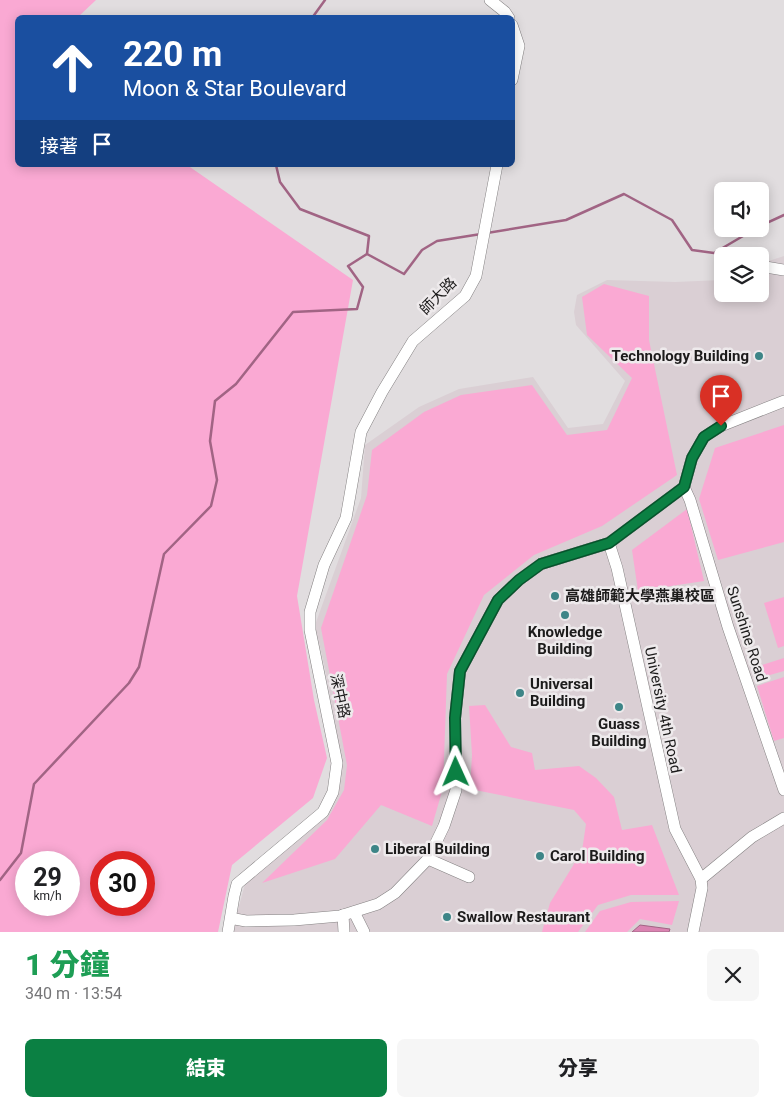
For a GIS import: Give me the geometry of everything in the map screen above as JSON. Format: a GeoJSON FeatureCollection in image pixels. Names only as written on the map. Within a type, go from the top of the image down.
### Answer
{"type":"FeatureCollection","features":[{"type":"Feature","properties":{"kind":"street"},"geometry":{"type":"LineString","coordinates":[[490,0],[508,15]]}},
{"type":"Feature","properties":{"kind":"street"},"geometry":{"type":"LineString","coordinates":[[515,34],[519,46],[515,65]]}},
{"type":"Feature","properties":{"kind":"street","name":"師大路"},"geometry":{"type":"LineString","coordinates":[[361,432],[378,398],[413,341],[464,296],[476,276],[497,167]]}},
{"type":"Feature","properties":{"kind":"street"},"geometry":{"type":"LineString","coordinates":[[769,268],[784,270]]}},
{"type":"Feature","properties":{"kind":"street"},"geometry":{"type":"LineString","coordinates":[[233,919],[246,921],[294,920],[348,914],[378,904],[395,893],[428,859],[444,826],[456,790],[455,718],[460,671],[498,600],[519,580],[541,564],[609,543],[684,487],[692,458],[704,437],[721,426],[784,401]]}},
{"type":"Feature","properties":{"kind":"street","name":"深中路"},"geometry":{"type":"LineString","coordinates":[[228,932],[233,919],[234,896],[237,884],[323,812],[333,792],[337,763],[310,630],[310,612],[324,565],[346,518],[361,432]]}},
{"type":"Feature","properties":{"kind":"street","name":"Sunshine Road"},"geometry":{"type":"LineString","coordinates":[[684,487],[690,500],[728,628],[784,790]]}},
{"type":"Feature","properties":{"kind":"street","name":"University 4th Road"},"geometry":{"type":"LineString","coordinates":[[609,543],[617,568],[675,829],[701,879]]}},
{"type":"Feature","properties":{"kind":"street"},"geometry":{"type":"LineString","coordinates":[[694,932],[702,888],[701,879],[752,837],[784,818]]}},
{"type":"Feature","properties":{"kind":"street"},"geometry":{"type":"LineString","coordinates":[[428,859],[469,877]]}},
{"type":"Feature","properties":{"kind":"street"},"geometry":{"type":"LineString","coordinates":[[344,932],[348,914]]}},
{"type":"Feature","properties":{"kind":"street"},"geometry":{"type":"LineString","coordinates":[[348,914],[364,932]]}},
{"type":"Feature","properties":{"kind":"street"},"geometry":{"type":"LineString","coordinates":[[271,920],[277,932]]}},
{"type":"Feature","properties":{"kind":"shaded area"},"geometry":{"type":"Polygon","coordinates":[[[0,0],[96,0],[80,15],[15,15],[15,167],[190,167],[353,280],[297,596],[314,700],[327,758],[313,798],[232,865],[218,932],[0,932],[0,0]]]}},
{"type":"Feature","properties":{"kind":"shaded area","name":"高雄師範大學燕巢校區"},"geometry":{"type":"Polygon","coordinates":[[[784,256],[784,932],[232,932],[245,884],[323,820],[336,800],[341,766],[338,739],[315,625],[361,498],[365,445],[419,407],[459,389],[533,377],[568,428],[603,424],[625,381],[576,325],[574,312],[577,295],[607,280],[675,282],[714,280],[714,302],[769,302],[769,261],[784,256]]]}},
{"type":"Feature","properties":{"kind":"shaded area"},"geometry":{"type":"Polygon","coordinates":[[[604,284],[649,296],[649,340],[677,475],[602,526],[534,555],[484,595],[447,674],[443,788],[432,826],[381,805],[335,859],[262,883],[327,820],[344,790],[347,765],[321,628],[367,495],[372,450],[424,412],[461,395],[532,385],[567,435],[607,430],[632,378],[587,335],[582,297],[604,284]]]}},
{"type":"Feature","properties":{"kind":"shaded area"},"geometry":{"type":"Polygon","coordinates":[[[784,425],[784,542],[718,560],[699,499],[715,448],[784,425]]]}},
{"type":"Feature","properties":{"kind":"shaded area"},"geometry":{"type":"Polygon","coordinates":[[[687,509],[704,581],[638,591],[632,550],[687,509]]]}},
{"type":"Feature","properties":{"kind":"shaded area"},"geometry":{"type":"Polygon","coordinates":[[[784,597],[784,646],[778,648],[764,603],[784,597]]]}},
{"type":"Feature","properties":{"kind":"shaded area"},"geometry":{"type":"Polygon","coordinates":[[[784,658],[784,671],[756,679],[753,668],[784,658]]]}},
{"type":"Feature","properties":{"kind":"shaded area"},"geometry":{"type":"Polygon","coordinates":[[[784,677],[784,738],[774,741],[757,686],[784,677]]]}},
{"type":"Feature","properties":{"kind":"shaded area"},"geometry":{"type":"Polygon","coordinates":[[[485,705],[511,747],[532,753],[535,770],[579,766],[596,778],[614,797],[622,830],[652,825],[679,895],[631,895],[598,905],[578,932],[542,932],[550,903],[582,851],[586,824],[574,810],[470,789],[472,755],[469,706],[485,705]]]}},
{"type":"Feature","properties":{"kind":"shaded area"},"geometry":{"type":"Polygon","coordinates":[[[679,901],[672,925],[640,919],[627,932],[585,932],[600,911],[631,902],[679,901]]]}},
{"type":"Feature","properties":{"kind":"shaded area"},"geometry":{"type":"Polygon","coordinates":[[[640,925],[670,929],[669,932],[632,932],[640,925]]]}},
{"type":"Feature","properties":{"kind":"waterway"},"geometry":{"type":"LineString","coordinates":[[314,15],[325,0]]}},
{"type":"Feature","properties":{"kind":"waterway"},"geometry":{"type":"LineString","coordinates":[[276,167],[280,182],[300,209],[369,236],[367,254]]}},
{"type":"Feature","properties":{"kind":"waterway"},"geometry":{"type":"LineString","coordinates":[[487,233],[566,220],[624,194],[672,220],[692,250],[714,253],[741,237]]}},
{"type":"Feature","properties":{"kind":"waterway"},"geometry":{"type":"LineString","coordinates":[[769,222],[784,215]]}},
{"type":"Feature","properties":{"kind":"waterway"},"geometry":{"type":"LineString","coordinates":[[0,880],[21,853],[34,784],[129,683],[139,667],[164,554],[211,506],[217,480],[210,441],[215,401],[236,384],[293,312],[357,309],[363,287],[348,266],[367,254],[404,274],[422,250],[437,241],[481,234]]}},
{"type":"Feature","properties":{"kind":"place","name":"Technology Building"},"geometry":{"type":"Point","coordinates":[759,356]}},
{"type":"Feature","properties":{"kind":"place","name":"高雄師範大學燕巢校區"},"geometry":{"type":"Point","coordinates":[555,596]}},
{"type":"Feature","properties":{"kind":"place","name":"Knowledge Building"},"geometry":{"type":"Point","coordinates":[565,615]}},
{"type":"Feature","properties":{"kind":"place","name":"Universal Building"},"geometry":{"type":"Point","coordinates":[520,693]}},
{"type":"Feature","properties":{"kind":"place","name":"Guass Building"},"geometry":{"type":"Point","coordinates":[619,707]}},
{"type":"Feature","properties":{"kind":"place","name":"Liberal Building"},"geometry":{"type":"Point","coordinates":[375,849]}},
{"type":"Feature","properties":{"kind":"place","name":"Carol Building"},"geometry":{"type":"Point","coordinates":[540,856]}},
{"type":"Feature","properties":{"kind":"place","name":"Swallow Restaurant"},"geometry":{"type":"Point","coordinates":[447,917]}},
{"type":"Feature","properties":{"kind":"route"},"geometry":{"type":"LineString","coordinates":[[456,772],[455,718],[460,671],[498,600],[519,580],[541,564],[609,543],[684,487],[692,458],[704,437],[721,426]]}}]}
